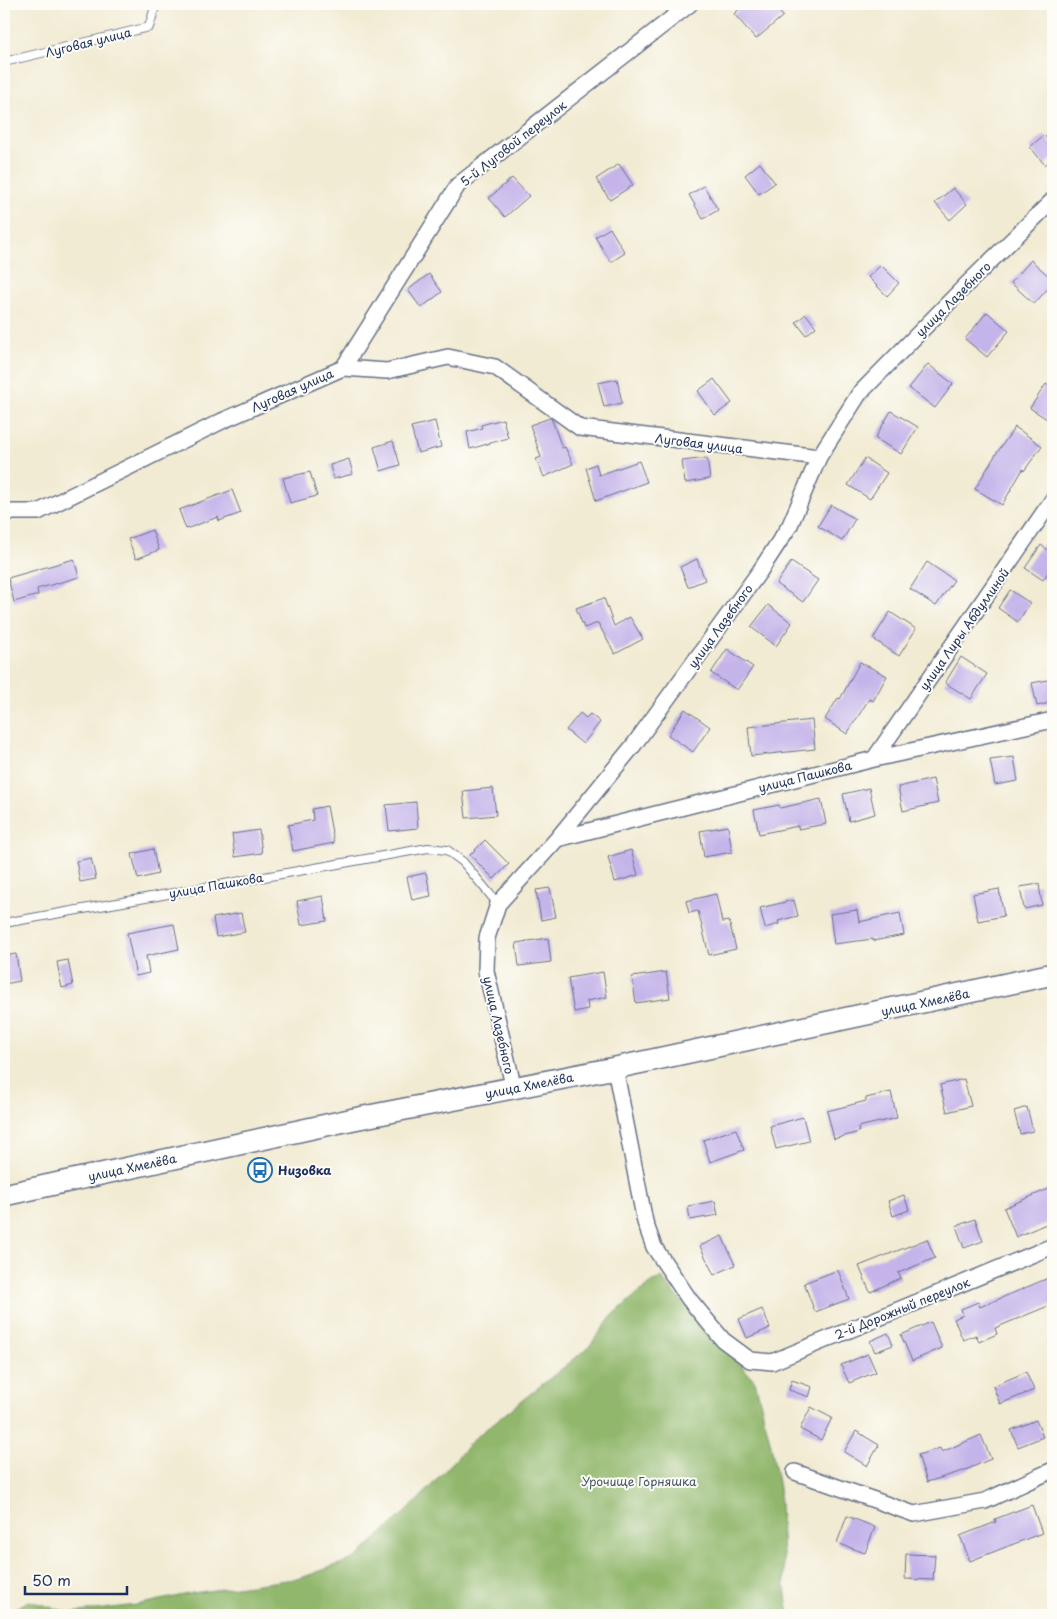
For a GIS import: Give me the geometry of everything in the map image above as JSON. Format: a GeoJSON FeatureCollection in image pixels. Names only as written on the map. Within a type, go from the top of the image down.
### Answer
{"type":"FeatureCollection","features":[{"type":"Feature","properties":{"kind":"main road","name":"улица Хмелёва"},"geometry":{"type":"LineString","coordinates":[[4,1195],[354,1119],[514,1089],[1053,974]]}},
{"type":"Feature","properties":{"kind":"main road"},"geometry":{"type":"LineString","coordinates":[[4,1209],[174,1172],[419,1114],[514,1089]]}},
{"type":"Feature","properties":{"kind":"street","name":"5-й Луговой переулок"},"geometry":{"type":"LineString","coordinates":[[343,368],[458,185],[690,4]]}},
{"type":"Feature","properties":{"kind":"street","name":"улица Лазебного"},"geometry":{"type":"LineString","coordinates":[[514,1089],[486,971],[487,938],[498,904],[557,839],[633,746],[760,571],[790,525],[819,457],[859,394],[966,284],[1053,200]]}},
{"type":"Feature","properties":{"kind":"street","name":"Луговая улица"},"geometry":{"type":"LineString","coordinates":[[4,512],[38,512],[222,422],[343,368],[387,371],[448,357],[495,367],[580,428],[819,457]]}},
{"type":"Feature","properties":{"kind":"street","name":"улица Лиры Абдуллиной"},"geometry":{"type":"LineString","coordinates":[[874,759],[1053,499]]}},
{"type":"Feature","properties":{"kind":"street","name":"улица Пашкова"},"geometry":{"type":"LineString","coordinates":[[557,839],[874,759],[1053,720]]}},
{"type":"Feature","properties":{"kind":"street","name":"2-й Дорожный переулок"},"geometry":{"type":"LineString","coordinates":[[615,1068],[645,1222],[654,1247],[689,1299],[723,1340],[750,1360],[772,1362],[1053,1246]]}},
{"type":"Feature","properties":{"kind":"street"},"geometry":{"type":"LineString","coordinates":[[795,1472],[914,1514],[984,1501],[1053,1470]]}},
{"type":"Feature","properties":{"kind":"lane","name":"Луговая улица"},"geometry":{"type":"LineString","coordinates":[[4,62],[149,27],[156,4]]}},
{"type":"Feature","properties":{"kind":"lane","name":"улица Пашкова"},"geometry":{"type":"LineString","coordinates":[[4,923],[428,848],[447,850],[463,862],[498,904]]}},
{"type":"Feature","properties":{"kind":"green space","name":"Урочище Горняшка"},"geometry":{"type":"Polygon","coordinates":[[[661,1277],[755,1381],[771,1445],[779,1488],[785,1588],[789,1615],[4,1615],[29,1601],[71,1613],[137,1605],[193,1593],[301,1578],[356,1558],[419,1499],[476,1437],[588,1348],[612,1316],[639,1292],[661,1277]]]}},
{"type":"Feature","properties":{"kind":"building"},"geometry":{"type":"Polygon","coordinates":[[[745,4],[772,4],[783,16],[756,39],[734,14],[745,4]]]}},
{"type":"Feature","properties":{"kind":"building"},"geometry":{"type":"Polygon","coordinates":[[[1044,135],[1053,146],[1053,158],[1045,165],[1030,147],[1044,135]]]}},
{"type":"Feature","properties":{"kind":"building"},"geometry":{"type":"Polygon","coordinates":[[[760,163],[775,183],[759,194],[745,175],[760,163]]]}},
{"type":"Feature","properties":{"kind":"building"},"geometry":{"type":"Polygon","coordinates":[[[619,164],[633,185],[610,200],[596,179],[619,164]]]}},
{"type":"Feature","properties":{"kind":"building"},"geometry":{"type":"Polygon","coordinates":[[[512,178],[529,196],[505,217],[489,198],[512,178]]]}},
{"type":"Feature","properties":{"kind":"building"},"geometry":{"type":"Polygon","coordinates":[[[704,186],[718,210],[703,219],[689,195],[704,186]]]}},
{"type":"Feature","properties":{"kind":"building"},"geometry":{"type":"Polygon","coordinates":[[[953,188],[967,204],[950,220],[935,203],[953,188]]]}},
{"type":"Feature","properties":{"kind":"building"},"geometry":{"type":"Polygon","coordinates":[[[610,228],[625,253],[611,262],[595,237],[610,228]]]}},
{"type":"Feature","properties":{"kind":"building"},"geometry":{"type":"Polygon","coordinates":[[[1031,260],[1053,280],[1053,283],[1034,304],[1011,283],[1031,260]]]}},
{"type":"Feature","properties":{"kind":"building"},"geometry":{"type":"Polygon","coordinates":[[[881,265],[899,283],[887,296],[868,277],[881,265]]]}},
{"type":"Feature","properties":{"kind":"building"},"geometry":{"type":"Polygon","coordinates":[[[429,274],[442,292],[421,308],[408,290],[429,274]]]}},
{"type":"Feature","properties":{"kind":"building"},"geometry":{"type":"Polygon","coordinates":[[[987,312],[1009,331],[987,357],[965,339],[987,312]]]}},
{"type":"Feature","properties":{"kind":"building"},"geometry":{"type":"Polygon","coordinates":[[[806,314],[816,327],[806,335],[796,322],[806,314]]]}},
{"type":"Feature","properties":{"kind":"building"},"geometry":{"type":"Polygon","coordinates":[[[928,364],[953,384],[935,408],[909,388],[928,364]]]}},
{"type":"Feature","properties":{"kind":"building"},"geometry":{"type":"Polygon","coordinates":[[[617,379],[622,403],[604,407],[598,383],[617,379]]]}},
{"type":"Feature","properties":{"kind":"building"},"geometry":{"type":"Polygon","coordinates":[[[714,379],[732,403],[715,415],[698,391],[714,379]]]}},
{"type":"Feature","properties":{"kind":"building"},"geometry":{"type":"Polygon","coordinates":[[[1046,384],[1053,389],[1053,423],[1030,408],[1046,384]]]}},
{"type":"Feature","properties":{"kind":"building"},"geometry":{"type":"Polygon","coordinates":[[[891,411],[918,427],[901,454],[875,438],[891,411]]]}},
{"type":"Feature","properties":{"kind":"building"},"geometry":{"type":"Polygon","coordinates":[[[550,418],[562,448],[565,447],[573,464],[544,477],[536,459],[541,457],[530,425],[550,418]]]}},
{"type":"Feature","properties":{"kind":"building"},"geometry":{"type":"Polygon","coordinates":[[[503,419],[508,438],[470,449],[467,432],[482,428],[481,425],[503,419]]]}},
{"type":"Feature","properties":{"kind":"building"},"geometry":{"type":"Polygon","coordinates":[[[435,421],[441,447],[418,453],[411,427],[435,421]]]}},
{"type":"Feature","properties":{"kind":"building"},"geometry":{"type":"Polygon","coordinates":[[[1015,427],[1042,446],[1024,471],[1023,469],[1002,505],[975,489],[1015,427]]]}},
{"type":"Feature","properties":{"kind":"building"},"geometry":{"type":"Polygon","coordinates":[[[393,441],[400,465],[381,471],[374,447],[393,441]]]}},
{"type":"Feature","properties":{"kind":"building"},"geometry":{"type":"Polygon","coordinates":[[[707,458],[710,479],[685,483],[682,461],[707,458]]]}},
{"type":"Feature","properties":{"kind":"building"},"geometry":{"type":"Polygon","coordinates":[[[865,458],[887,473],[870,499],[848,485],[865,458]]]}},
{"type":"Feature","properties":{"kind":"building"},"geometry":{"type":"Polygon","coordinates":[[[349,459],[353,474],[333,479],[330,465],[349,459]]]}},
{"type":"Feature","properties":{"kind":"building"},"geometry":{"type":"Polygon","coordinates":[[[639,461],[647,482],[596,501],[586,468],[596,464],[599,475],[639,461]]]}},
{"type":"Feature","properties":{"kind":"building"},"geometry":{"type":"Polygon","coordinates":[[[310,472],[317,496],[290,503],[283,478],[310,472]]]}},
{"type":"Feature","properties":{"kind":"building"},"geometry":{"type":"Polygon","coordinates":[[[232,490],[241,513],[219,521],[218,517],[186,529],[179,510],[232,490]]]}},
{"type":"Feature","properties":{"kind":"building"},"geometry":{"type":"Polygon","coordinates":[[[831,505],[855,519],[842,541],[818,526],[831,505]]]}},
{"type":"Feature","properties":{"kind":"building"},"geometry":{"type":"Polygon","coordinates":[[[152,530],[159,550],[136,559],[128,539],[152,530]]]}},
{"type":"Feature","properties":{"kind":"building"},"geometry":{"type":"Polygon","coordinates":[[[1041,545],[1053,554],[1053,565],[1043,580],[1025,568],[1041,545]]]}},
{"type":"Feature","properties":{"kind":"building"},"geometry":{"type":"Polygon","coordinates":[[[74,559],[79,577],[37,589],[38,595],[14,602],[8,578],[74,559]]]}},
{"type":"Feature","properties":{"kind":"building"},"geometry":{"type":"Polygon","coordinates":[[[697,559],[705,580],[688,587],[680,567],[697,559]]]}},
{"type":"Feature","properties":{"kind":"building"},"geometry":{"type":"Polygon","coordinates":[[[791,562],[818,580],[803,602],[776,584],[791,562]]]}},
{"type":"Feature","properties":{"kind":"building"},"geometry":{"type":"Polygon","coordinates":[[[927,562],[954,580],[936,606],[910,589],[927,562]]]}},
{"type":"Feature","properties":{"kind":"building"},"geometry":{"type":"Polygon","coordinates":[[[1010,590],[1030,603],[1018,622],[998,608],[1010,590]]]}},
{"type":"Feature","properties":{"kind":"building"},"geometry":{"type":"Polygon","coordinates":[[[604,598],[614,626],[630,617],[643,639],[615,654],[598,623],[584,628],[576,608],[604,598]]]}},
{"type":"Feature","properties":{"kind":"building"},"geometry":{"type":"Polygon","coordinates":[[[768,605],[792,623],[776,646],[751,627],[768,605]]]}},
{"type":"Feature","properties":{"kind":"building"},"geometry":{"type":"Polygon","coordinates":[[[890,612],[916,629],[899,656],[873,639],[890,612]]]}},
{"type":"Feature","properties":{"kind":"building"},"geometry":{"type":"Polygon","coordinates":[[[727,649],[753,667],[737,690],[711,673],[727,649]]]}},
{"type":"Feature","properties":{"kind":"building"},"geometry":{"type":"Polygon","coordinates":[[[961,657],[987,674],[971,699],[945,683],[961,657]]]}},
{"type":"Feature","properties":{"kind":"building"},"geometry":{"type":"Polygon","coordinates":[[[860,662],[887,676],[873,701],[869,699],[847,734],[825,719],[838,698],[840,699],[860,662]]]}},
{"type":"Feature","properties":{"kind":"building"},"geometry":{"type":"Polygon","coordinates":[[[1053,679],[1053,702],[1037,706],[1032,683],[1053,679]]]}},
{"type":"Feature","properties":{"kind":"building"},"geometry":{"type":"Polygon","coordinates":[[[685,709],[710,727],[693,752],[668,735],[685,709]]]}},
{"type":"Feature","properties":{"kind":"building"},"geometry":{"type":"Polygon","coordinates":[[[580,713],[586,718],[590,714],[600,722],[583,744],[566,730],[580,713]]]}},
{"type":"Feature","properties":{"kind":"building"},"geometry":{"type":"Polygon","coordinates":[[[812,720],[815,749],[751,756],[748,727],[812,720]]]}},
{"type":"Feature","properties":{"kind":"building"},"geometry":{"type":"Polygon","coordinates":[[[1014,757],[1018,781],[995,785],[990,760],[1014,757]]]}},
{"type":"Feature","properties":{"kind":"building"},"geometry":{"type":"Polygon","coordinates":[[[933,779],[938,803],[903,811],[898,787],[933,779]]]}},
{"type":"Feature","properties":{"kind":"building"},"geometry":{"type":"Polygon","coordinates":[[[493,788],[496,815],[466,818],[463,791],[493,788]]]}},
{"type":"Feature","properties":{"kind":"building"},"geometry":{"type":"Polygon","coordinates":[[[869,788],[875,814],[849,821],[843,794],[869,788]]]}},
{"type":"Feature","properties":{"kind":"building"},"geometry":{"type":"Polygon","coordinates":[[[821,799],[826,824],[798,829],[798,826],[759,834],[754,810],[779,805],[780,808],[821,799]]]}},
{"type":"Feature","properties":{"kind":"building"},"geometry":{"type":"Polygon","coordinates":[[[416,802],[418,828],[389,831],[386,805],[416,802]]]}},
{"type":"Feature","properties":{"kind":"building"},"geometry":{"type":"Polygon","coordinates":[[[327,806],[334,843],[293,851],[288,825],[313,820],[312,809],[327,806]]]}},
{"type":"Feature","properties":{"kind":"building"},"geometry":{"type":"Polygon","coordinates":[[[728,826],[732,852],[704,857],[700,831],[728,826]]]}},
{"type":"Feature","properties":{"kind":"building"},"geometry":{"type":"Polygon","coordinates":[[[259,830],[262,853],[235,857],[232,834],[259,830]]]}},
{"type":"Feature","properties":{"kind":"building"},"geometry":{"type":"Polygon","coordinates":[[[485,840],[509,864],[494,879],[470,855],[485,840]]]}},
{"type":"Feature","properties":{"kind":"building"},"geometry":{"type":"Polygon","coordinates":[[[153,849],[158,874],[138,879],[132,854],[153,849]]]}},
{"type":"Feature","properties":{"kind":"building"},"geometry":{"type":"Polygon","coordinates":[[[631,850],[638,875],[615,882],[608,857],[631,850]]]}},
{"type":"Feature","properties":{"kind":"building"},"geometry":{"type":"Polygon","coordinates":[[[91,858],[96,879],[80,882],[76,861],[91,858]]]}},
{"type":"Feature","properties":{"kind":"building"},"geometry":{"type":"Polygon","coordinates":[[[426,873],[431,896],[412,900],[407,877],[426,873]]]}},
{"type":"Feature","properties":{"kind":"building"},"geometry":{"type":"Polygon","coordinates":[[[1039,884],[1042,905],[1024,909],[1020,887],[1039,884]]]}},
{"type":"Feature","properties":{"kind":"building"},"geometry":{"type":"Polygon","coordinates":[[[550,888],[556,917],[541,920],[536,890],[550,888]]]}},
{"type":"Feature","properties":{"kind":"building"},"geometry":{"type":"Polygon","coordinates":[[[999,889],[1004,916],[978,921],[973,894],[999,889]]]}},
{"type":"Feature","properties":{"kind":"building"},"geometry":{"type":"Polygon","coordinates":[[[716,894],[722,922],[729,921],[736,949],[709,955],[698,911],[689,913],[686,901],[716,894]]]}},
{"type":"Feature","properties":{"kind":"building"},"geometry":{"type":"Polygon","coordinates":[[[323,896],[327,921],[301,925],[297,901],[323,896]]]}},
{"type":"Feature","properties":{"kind":"building"},"geometry":{"type":"Polygon","coordinates":[[[794,900],[798,916],[778,921],[779,924],[765,928],[760,908],[794,900]]]}},
{"type":"Feature","properties":{"kind":"building"},"geometry":{"type":"Polygon","coordinates":[[[857,910],[859,922],[900,913],[904,935],[873,941],[873,939],[834,944],[830,914],[857,910]]]}},
{"type":"Feature","properties":{"kind":"building"},"geometry":{"type":"Polygon","coordinates":[[[241,913],[245,932],[216,937],[213,918],[241,913]]]}},
{"type":"Feature","properties":{"kind":"building"},"geometry":{"type":"Polygon","coordinates":[[[174,924],[179,949],[146,956],[149,973],[136,976],[127,933],[174,924]]]}},
{"type":"Feature","properties":{"kind":"building"},"geometry":{"type":"Polygon","coordinates":[[[548,938],[551,962],[519,966],[516,943],[548,938]]]}},
{"type":"Feature","properties":{"kind":"building"},"geometry":{"type":"Polygon","coordinates":[[[16,954],[20,981],[4,984],[4,956],[16,954]]]}},
{"type":"Feature","properties":{"kind":"building"},"geometry":{"type":"Polygon","coordinates":[[[68,960],[73,985],[62,988],[57,962],[68,960]]]}},
{"type":"Feature","properties":{"kind":"building"},"geometry":{"type":"Polygon","coordinates":[[[603,972],[607,997],[587,1001],[588,1009],[574,1012],[568,978],[603,972]]]}},
{"type":"Feature","properties":{"kind":"building"},"geometry":{"type":"Polygon","coordinates":[[[666,972],[670,998],[636,1003],[632,977],[666,972]]]}},
{"type":"Feature","properties":{"kind":"building"},"geometry":{"type":"Polygon","coordinates":[[[964,1079],[971,1106],[947,1112],[940,1085],[964,1079]]]}},
{"type":"Feature","properties":{"kind":"building"},"geometry":{"type":"Polygon","coordinates":[[[891,1092],[897,1118],[858,1127],[859,1132],[834,1139],[827,1111],[866,1101],[866,1098],[891,1092]]]}},
{"type":"Feature","properties":{"kind":"building"},"geometry":{"type":"Polygon","coordinates":[[[1027,1107],[1033,1131],[1020,1134],[1014,1111],[1027,1107]]]}},
{"type":"Feature","properties":{"kind":"building"},"geometry":{"type":"Polygon","coordinates":[[[803,1117],[809,1141],[776,1149],[770,1126],[803,1117]]]}},
{"type":"Feature","properties":{"kind":"building"},"geometry":{"type":"Polygon","coordinates":[[[736,1129],[744,1150],[710,1162],[703,1140],[736,1129]]]}},
{"type":"Feature","properties":{"kind":"building"},"geometry":{"type":"Polygon","coordinates":[[[1053,1187],[1053,1221],[1016,1237],[1004,1208],[1053,1187]]]}},
{"type":"Feature","properties":{"kind":"building"},"geometry":{"type":"Polygon","coordinates":[[[904,1195],[909,1210],[893,1216],[888,1201],[904,1195]]]}},
{"type":"Feature","properties":{"kind":"building"},"geometry":{"type":"Polygon","coordinates":[[[715,1201],[718,1215],[690,1220],[688,1206],[715,1201]]]}},
{"type":"Feature","properties":{"kind":"building"},"geometry":{"type":"Polygon","coordinates":[[[975,1219],[983,1241],[964,1248],[956,1226],[975,1219]]]}},
{"type":"Feature","properties":{"kind":"building"},"geometry":{"type":"Polygon","coordinates":[[[722,1236],[735,1265],[714,1275],[700,1246],[722,1236]]]}},
{"type":"Feature","properties":{"kind":"building"},"geometry":{"type":"Polygon","coordinates":[[[927,1239],[935,1258],[898,1273],[901,1278],[870,1292],[859,1266],[927,1239]]]}},
{"type":"Feature","properties":{"kind":"building"},"geometry":{"type":"Polygon","coordinates":[[[838,1270],[849,1299],[815,1312],[804,1283],[838,1270]]]}},
{"type":"Feature","properties":{"kind":"building"},"geometry":{"type":"Polygon","coordinates":[[[1053,1276],[1053,1304],[995,1328],[997,1334],[979,1342],[976,1335],[963,1340],[954,1319],[963,1315],[961,1309],[978,1302],[980,1307],[1053,1276]]]}},
{"type":"Feature","properties":{"kind":"building"},"geometry":{"type":"Polygon","coordinates":[[[762,1309],[770,1328],[747,1338],[739,1319],[762,1309]]]}},
{"type":"Feature","properties":{"kind":"building"},"geometry":{"type":"Polygon","coordinates":[[[931,1322],[942,1348],[912,1361],[901,1335],[931,1322]]]}},
{"type":"Feature","properties":{"kind":"building"},"geometry":{"type":"Polygon","coordinates":[[[888,1333],[893,1345],[875,1352],[870,1341],[888,1333]]]}},
{"type":"Feature","properties":{"kind":"building"},"geometry":{"type":"Polygon","coordinates":[[[868,1354],[876,1372],[849,1383],[841,1365],[868,1354]]]}},
{"type":"Feature","properties":{"kind":"building"},"geometry":{"type":"Polygon","coordinates":[[[1026,1372],[1034,1390],[1000,1404],[993,1386],[1026,1372]]]}},
{"type":"Feature","properties":{"kind":"building"},"geometry":{"type":"Polygon","coordinates":[[[792,1380],[812,1387],[809,1397],[789,1390],[792,1380]]]}},
{"type":"Feature","properties":{"kind":"building"},"geometry":{"type":"Polygon","coordinates":[[[811,1407],[832,1418],[821,1440],[800,1429],[811,1407]]]}},
{"type":"Feature","properties":{"kind":"building"},"geometry":{"type":"Polygon","coordinates":[[[1036,1420],[1043,1437],[1018,1447],[1011,1430],[1036,1420]]]}},
{"type":"Feature","properties":{"kind":"building"},"geometry":{"type":"Polygon","coordinates":[[[856,1431],[879,1445],[867,1466],[844,1452],[856,1431]]]}},
{"type":"Feature","properties":{"kind":"building"},"geometry":{"type":"Polygon","coordinates":[[[981,1435],[991,1459],[963,1471],[927,1482],[918,1455],[940,1448],[942,1452],[981,1435]]]}},
{"type":"Feature","properties":{"kind":"building"},"geometry":{"type":"Polygon","coordinates":[[[1032,1505],[1042,1533],[970,1561],[960,1536],[996,1522],[995,1519],[1032,1505]]]}},
{"type":"Feature","properties":{"kind":"building"},"geometry":{"type":"Polygon","coordinates":[[[847,1516],[875,1527],[865,1553],[837,1543],[847,1516]]]}},
{"type":"Feature","properties":{"kind":"building"},"geometry":{"type":"Polygon","coordinates":[[[906,1554],[935,1555],[933,1580],[905,1579],[906,1554]]]}},
{"type":"Feature","properties":{"kind":"place","name":"Низовка"},"geometry":{"type":"Point","coordinates":[260,1170]}}]}
